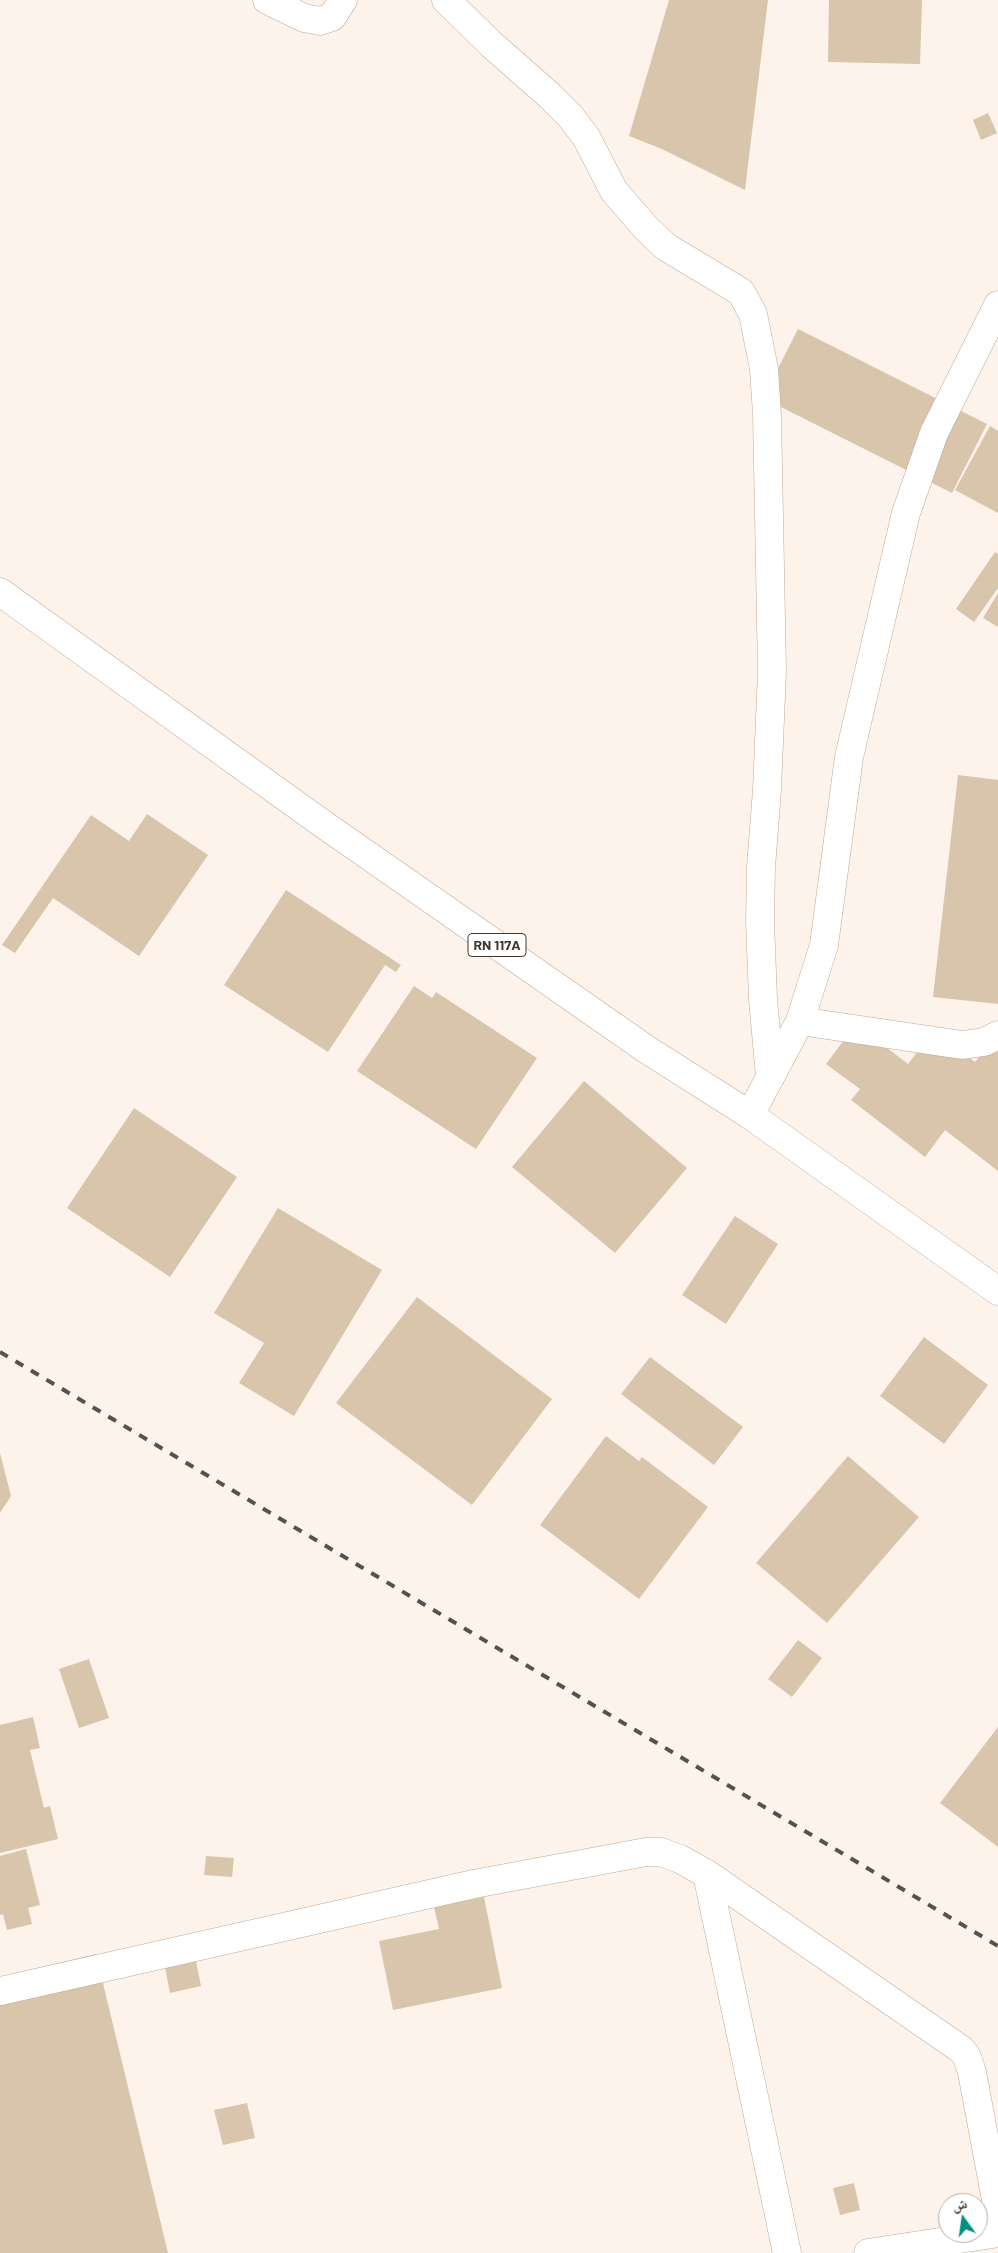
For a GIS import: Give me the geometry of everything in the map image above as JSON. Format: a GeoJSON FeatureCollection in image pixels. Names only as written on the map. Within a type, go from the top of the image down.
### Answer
{"type":"FeatureCollection","features":[{"type":"Feature","properties":{"kind":"street"},"geometry":{"type":"LineString","coordinates":[[268,0],[304,18],[320,21],[332,17],[343,0]]}},
{"type":"Feature","properties":{"kind":"street"},"geometry":{"type":"LineString","coordinates":[[446,0],[570,116],[586,137],[614,191],[646,228],[666,247],[741,292],[753,314],[764,369],[767,414],[772,671],[767,790],[761,867],[760,921],[764,1016],[770,1077]]}},
{"type":"Feature","properties":{"kind":"street"},"geometry":{"type":"LineString","coordinates":[[750,1115],[800,1021],[824,945],[849,756],[906,513],[934,434],[998,305]]}},
{"type":"Feature","properties":{"kind":"street","name":"RN 117A"},"geometry":{"type":"LineString","coordinates":[[0,592],[322,824],[646,1049],[750,1115],[998,1291]]}},
{"type":"Feature","properties":{"kind":"street"},"geometry":{"type":"LineString","coordinates":[[800,1021],[962,1044],[984,1042],[998,1036]]}},
{"type":"Feature","properties":{"kind":"street"},"geometry":{"type":"LineString","coordinates":[[0,1991],[474,1884],[646,1852],[660,1852],[680,1859],[707,1874],[962,2050],[967,2057],[972,2072],[998,2211]]}},
{"type":"Feature","properties":{"kind":"street"},"geometry":{"type":"LineString","coordinates":[[707,1874],[786,2253]]}},
{"type":"Feature","properties":{"kind":"street"},"geometry":{"type":"LineString","coordinates":[[868,2253],[998,2233]]}},
{"type":"Feature","properties":{"kind":"building"},"geometry":{"type":"Polygon","coordinates":[[[669,0],[768,0],[745,190],[662,149],[629,136],[669,0]]]}},
{"type":"Feature","properties":{"kind":"building"},"geometry":{"type":"Polygon","coordinates":[[[829,0],[922,0],[920,64],[828,62],[829,0]]]}},
{"type":"Feature","properties":{"kind":"building"},"geometry":{"type":"Polygon","coordinates":[[[988,113],[997,133],[981,140],[973,120],[988,113]]]}},
{"type":"Feature","properties":{"kind":"building"},"geometry":{"type":"Polygon","coordinates":[[[798,329],[987,424],[952,493],[763,398],[798,329]]]}},
{"type":"Feature","properties":{"kind":"building"},"geometry":{"type":"Polygon","coordinates":[[[990,426],[998,431],[998,513],[955,490],[990,426]]]}},
{"type":"Feature","properties":{"kind":"building"},"geometry":{"type":"Polygon","coordinates":[[[995,552],[998,554],[998,588],[974,622],[956,609],[995,552]]]}},
{"type":"Feature","properties":{"kind":"building"},"geometry":{"type":"Polygon","coordinates":[[[998,593],[998,627],[983,618],[998,593]]]}},
{"type":"Feature","properties":{"kind":"building"},"geometry":{"type":"Polygon","coordinates":[[[958,775],[998,780],[998,1004],[933,997],[958,775]]]}},
{"type":"Feature","properties":{"kind":"building"},"geometry":{"type":"Polygon","coordinates":[[[147,814],[208,855],[139,956],[53,898],[15,953],[2,945],[91,815],[129,841],[147,814]]]}},
{"type":"Feature","properties":{"kind":"building"},"geometry":{"type":"Polygon","coordinates":[[[286,890],[401,965],[396,972],[385,965],[328,1052],[224,985],[286,890]]]}},
{"type":"Feature","properties":{"kind":"building"},"geometry":{"type":"Polygon","coordinates":[[[414,986],[432,998],[436,992],[537,1058],[476,1149],[357,1071],[414,986]]]}},
{"type":"Feature","properties":{"kind":"building"},"geometry":{"type":"Polygon","coordinates":[[[856,1024],[908,1064],[934,1030],[975,1062],[998,1032],[998,1171],[945,1130],[925,1157],[851,1100],[860,1089],[826,1064],[856,1024]]]}},
{"type":"Feature","properties":{"kind":"building"},"geometry":{"type":"Polygon","coordinates":[[[584,1081],[687,1168],[615,1253],[512,1167],[584,1081]]]}},
{"type":"Feature","properties":{"kind":"building"},"geometry":{"type":"Polygon","coordinates":[[[134,1108],[237,1177],[170,1277],[67,1208],[134,1108]]]}},
{"type":"Feature","properties":{"kind":"building"},"geometry":{"type":"Polygon","coordinates":[[[278,1208],[382,1270],[294,1416],[239,1383],[264,1343],[214,1313],[278,1208]]]}},
{"type":"Feature","properties":{"kind":"building"},"geometry":{"type":"Polygon","coordinates":[[[735,1216],[778,1244],[726,1324],[682,1295],[735,1216]]]}},
{"type":"Feature","properties":{"kind":"building"},"geometry":{"type":"Polygon","coordinates":[[[417,1297],[552,1399],[472,1505],[336,1403],[417,1297]]]}},
{"type":"Feature","properties":{"kind":"building"},"geometry":{"type":"Polygon","coordinates":[[[924,1337],[988,1385],[944,1444],[880,1396],[924,1337]]]}},
{"type":"Feature","properties":{"kind":"building"},"geometry":{"type":"Polygon","coordinates":[[[650,1357],[743,1427],[714,1465],[621,1394],[650,1357]]]}},
{"type":"Feature","properties":{"kind":"building"},"geometry":{"type":"Polygon","coordinates":[[[606,1436],[639,1461],[642,1457],[708,1507],[639,1599],[540,1525],[606,1436]]]}},
{"type":"Feature","properties":{"kind":"building"},"geometry":{"type":"Polygon","coordinates":[[[0,1453],[11,1496],[0,1513],[0,1453]]]}},
{"type":"Feature","properties":{"kind":"building"},"geometry":{"type":"Polygon","coordinates":[[[848,1456],[919,1517],[827,1623],[756,1563],[848,1456]]]}},
{"type":"Feature","properties":{"kind":"building"},"geometry":{"type":"Polygon","coordinates":[[[798,1640],[822,1658],[792,1697],[768,1679],[798,1640]]]}},
{"type":"Feature","properties":{"kind":"building"},"geometry":{"type":"Polygon","coordinates":[[[89,1659],[109,1718],[79,1728],[59,1669],[89,1659]]]}},
{"type":"Feature","properties":{"kind":"building"},"geometry":{"type":"Polygon","coordinates":[[[33,1717],[40,1748],[30,1750],[44,1808],[50,1806],[58,1839],[0,1853],[0,1725],[33,1717]]]}},
{"type":"Feature","properties":{"kind":"building"},"geometry":{"type":"Polygon","coordinates":[[[998,1727],[998,1847],[940,1803],[998,1727]]]}},
{"type":"Feature","properties":{"kind":"building"},"geometry":{"type":"Polygon","coordinates":[[[26,1849],[40,1905],[28,1908],[32,1924],[7,1930],[3,1914],[0,1915],[0,1856],[26,1849]]]}},
{"type":"Feature","properties":{"kind":"building"},"geometry":{"type":"Polygon","coordinates":[[[206,1856],[234,1858],[232,1877],[204,1875],[206,1856]]]}},
{"type":"Feature","properties":{"kind":"building"},"geometry":{"type":"Polygon","coordinates":[[[484,1897],[502,1988],[393,2010],[379,1941],[439,1929],[434,1907],[484,1897]]]}},
{"type":"Feature","properties":{"kind":"building"},"geometry":{"type":"Polygon","coordinates":[[[96,1954],[168,2253],[0,2253],[0,1977],[96,1954]]]}},
{"type":"Feature","properties":{"kind":"building"},"geometry":{"type":"Polygon","coordinates":[[[196,1961],[201,1986],[170,1993],[165,1968],[196,1961]]]}},
{"type":"Feature","properties":{"kind":"building"},"geometry":{"type":"Polygon","coordinates":[[[247,2103],[255,2138],[223,2145],[214,2110],[247,2103]]]}},
{"type":"Feature","properties":{"kind":"building"},"geometry":{"type":"Polygon","coordinates":[[[854,2183],[860,2210],[840,2215],[833,2188],[854,2183]]]}},
{"type":"Feature","properties":{"kind":"railway"},"geometry":{"type":"LineString","coordinates":[[0,1352],[998,1946]]}}]}
